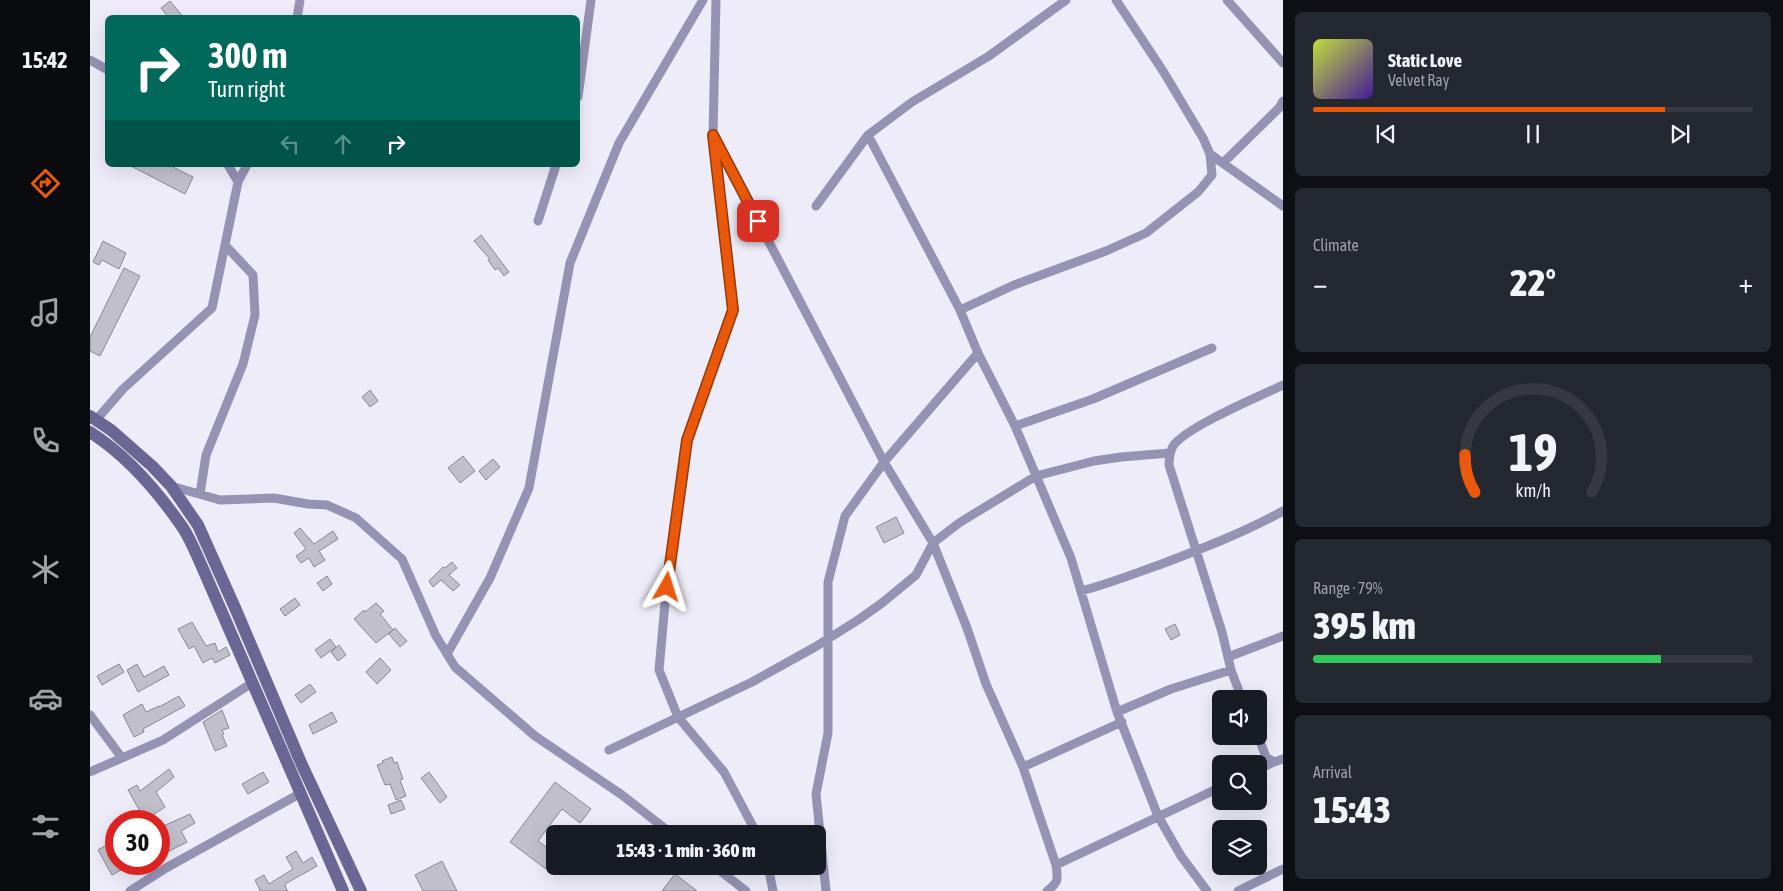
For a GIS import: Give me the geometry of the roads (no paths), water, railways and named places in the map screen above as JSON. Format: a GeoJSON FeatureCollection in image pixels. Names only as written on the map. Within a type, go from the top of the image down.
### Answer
{"type":"FeatureCollection","features":[{"type":"Feature","properties":{"kind":"street"},"geometry":{"type":"LineString","coordinates":[[298,15],[300,0]]}},
{"type":"Feature","properties":{"kind":"street"},"geometry":{"type":"LineString","coordinates":[[580,82],[591,0]]}},
{"type":"Feature","properties":{"kind":"street"},"geometry":{"type":"LineString","coordinates":[[447,654],[490,578],[529,488],[570,263],[619,143],[703,0]]}},
{"type":"Feature","properties":{"kind":"street"},"geometry":{"type":"LineString","coordinates":[[716,0],[713,135],[733,310],[687,440],[670,560],[659,670],[678,717],[724,772],[752,825]]}},
{"type":"Feature","properties":{"kind":"street"},"geometry":{"type":"LineString","coordinates":[[816,206],[868,135],[912,102],[989,56],[1066,0]]}},
{"type":"Feature","properties":{"kind":"street"},"geometry":{"type":"LineString","coordinates":[[960,310],[1014,285],[1106,251],[1146,233],[1198,192],[1212,175],[1210,154],[1183,103],[1116,0]]}},
{"type":"Feature","properties":{"kind":"street"},"geometry":{"type":"LineString","coordinates":[[1227,0],[1283,64]]}},
{"type":"Feature","properties":{"kind":"street"},"geometry":{"type":"LineString","coordinates":[[90,60],[105,68]]}},
{"type":"Feature","properties":{"kind":"street"},"geometry":{"type":"LineString","coordinates":[[1223,163],[1279,108],[1283,101]]}},
{"type":"Feature","properties":{"kind":"street"},"geometry":{"type":"LineString","coordinates":[[713,135],[884,462],[933,543],[986,684],[1023,768],[1056,865],[1058,879],[1055,886],[1047,891]]}},
{"type":"Feature","properties":{"kind":"street"},"geometry":{"type":"LineString","coordinates":[[868,135],[960,310],[978,353],[1015,426],[1071,558],[1117,712],[1158,816],[1181,856],[1207,891]]}},
{"type":"Feature","properties":{"kind":"street"},"geometry":{"type":"LineString","coordinates":[[1210,154],[1283,206]]}},
{"type":"Feature","properties":{"kind":"street"},"geometry":{"type":"LineString","coordinates":[[229,167],[238,182]]}},
{"type":"Feature","properties":{"kind":"street"},"geometry":{"type":"LineString","coordinates":[[246,167],[238,182],[212,308],[93,418],[111,430],[152,466],[171,486],[198,525],[212,553],[302,765],[361,891]]}},
{"type":"Feature","properties":{"kind":"street"},"geometry":{"type":"LineString","coordinates":[[538,221],[555,167]]}},
{"type":"Feature","properties":{"kind":"street"},"geometry":{"type":"LineString","coordinates":[[200,494],[206,455],[243,364],[255,315],[253,275],[225,245]]}},
{"type":"Feature","properties":{"kind":"street"},"geometry":{"type":"LineString","coordinates":[[1015,426],[1093,399],[1212,348]]}},
{"type":"Feature","properties":{"kind":"street"},"geometry":{"type":"LineString","coordinates":[[826,891],[816,794],[828,732],[828,582],[845,516],[884,462],[978,353]]}},
{"type":"Feature","properties":{"kind":"street"},"geometry":{"type":"LineString","coordinates":[[1239,690],[1169,465],[1170,453],[1174,444],[1186,435],[1221,415],[1283,385]]}},
{"type":"Feature","properties":{"kind":"street"},"geometry":{"type":"LineString","coordinates":[[90,432],[145,479],[184,529],[343,891]]}},
{"type":"Feature","properties":{"kind":"street"},"geometry":{"type":"LineString","coordinates":[[609,750],[752,682],[827,639],[882,603],[916,574],[933,543],[959,523],[1036,476],[1094,461],[1170,453]]}},
{"type":"Feature","properties":{"kind":"street"},"geometry":{"type":"LineString","coordinates":[[171,486],[220,500],[274,498],[308,504],[328,505],[356,518],[402,559],[436,636],[455,667],[535,736],[622,795],[660,825]]}},
{"type":"Feature","properties":{"kind":"street"},"geometry":{"type":"LineString","coordinates":[[1081,591],[1196,551],[1255,527],[1283,511]]}},
{"type":"Feature","properties":{"kind":"street"},"geometry":{"type":"LineString","coordinates":[[1228,657],[1283,636]]}},
{"type":"Feature","properties":{"kind":"street"},"geometry":{"type":"LineString","coordinates":[[246,669],[264,675]]}},
{"type":"Feature","properties":{"kind":"street"},"geometry":{"type":"LineString","coordinates":[[1117,712],[1172,689],[1231,670]]}},
{"type":"Feature","properties":{"kind":"street"},"geometry":{"type":"LineString","coordinates":[[90,772],[163,740],[252,683]]}},
{"type":"Feature","properties":{"kind":"street"},"geometry":{"type":"LineString","coordinates":[[90,715],[122,758]]}},
{"type":"Feature","properties":{"kind":"street"},"geometry":{"type":"LineString","coordinates":[[1023,768],[1122,722]]}},
{"type":"Feature","properties":{"kind":"street"},"geometry":{"type":"LineString","coordinates":[[1261,745],[1266,757],[1279,760]]}},
{"type":"Feature","properties":{"kind":"street"},"geometry":{"type":"LineString","coordinates":[[1267,766],[1279,760]]}},
{"type":"Feature","properties":{"kind":"street"},"geometry":{"type":"LineString","coordinates":[[1056,865],[1212,791]]}},
{"type":"Feature","properties":{"kind":"street"},"geometry":{"type":"LineString","coordinates":[[130,891],[166,868],[301,793]]}},
{"type":"Feature","properties":{"kind":"street"},"geometry":{"type":"LineString","coordinates":[[1238,891],[1283,869]]}},
{"type":"Feature","properties":{"kind":"street"},"geometry":{"type":"LineString","coordinates":[[726,875],[746,891]]}},
{"type":"Feature","properties":{"kind":"street"},"geometry":{"type":"LineString","coordinates":[[770,875],[773,891]]}}]}
